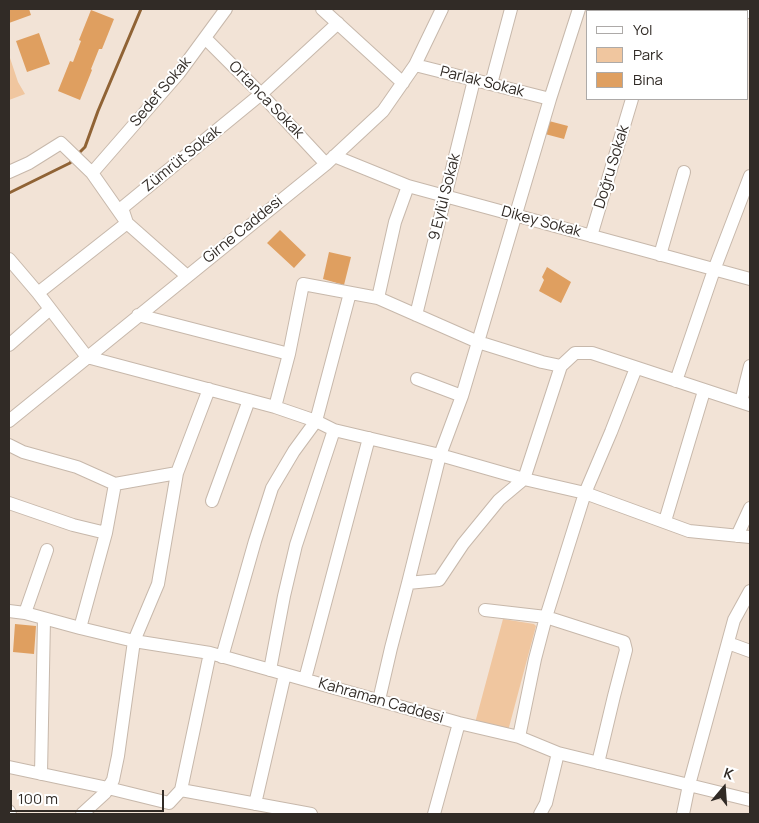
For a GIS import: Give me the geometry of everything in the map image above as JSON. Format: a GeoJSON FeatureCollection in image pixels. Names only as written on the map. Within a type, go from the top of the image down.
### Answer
{"type":"FeatureCollection","features":[{"type":"Feature","properties":{"kind":"street","name":"Sedef Sokak"},"geometry":{"type":"LineString","coordinates":[[88,169],[179,73],[226,9]]}},
{"type":"Feature","properties":{"kind":"street"},"geometry":{"type":"LineString","coordinates":[[322,9],[403,83]]}},
{"type":"Feature","properties":{"kind":"street","name":"Girne Caddesi"},"geometry":{"type":"LineString","coordinates":[[9,422],[330,160],[383,111],[415,65],[442,9]]}},
{"type":"Feature","properties":{"kind":"street"},"geometry":{"type":"LineString","coordinates":[[492,84],[512,9]]}},
{"type":"Feature","properties":{"kind":"street"},"geometry":{"type":"LineString","coordinates":[[379,700],[440,456],[462,396],[550,99],[579,9]]}},
{"type":"Feature","properties":{"kind":"street","name":"Zümrüt Sokak"},"geometry":{"type":"LineString","coordinates":[[127,223],[122,208],[261,94],[338,22]]}},
{"type":"Feature","properties":{"kind":"street","name":"Ortanca Sokak"},"geometry":{"type":"LineString","coordinates":[[205,38],[330,160]]}},
{"type":"Feature","properties":{"kind":"street","name":"Parlak Sokak"},"geometry":{"type":"LineString","coordinates":[[415,65],[550,99]]}},
{"type":"Feature","properties":{"kind":"street","name":"9 Eylül Sokak"},"geometry":{"type":"LineString","coordinates":[[416,315],[474,80]]}},
{"type":"Feature","properties":{"kind":"street","name":"Doğru Sokak"},"geometry":{"type":"LineString","coordinates":[[591,236],[632,100]]}},
{"type":"Feature","properties":{"kind":"street"},"geometry":{"type":"LineString","coordinates":[[9,172],[61,143],[88,169],[127,223],[187,276]]}},
{"type":"Feature","properties":{"kind":"street","name":"Dikey Sokak"},"geometry":{"type":"LineString","coordinates":[[330,160],[408,186],[750,280]]}},
{"type":"Feature","properties":{"kind":"street"},"geometry":{"type":"LineString","coordinates":[[660,255],[684,172]]}},
{"type":"Feature","properties":{"kind":"street"},"geometry":{"type":"LineString","coordinates":[[676,381],[714,270],[750,176]]}},
{"type":"Feature","properties":{"kind":"street"},"geometry":{"type":"LineString","coordinates":[[378,298],[395,222],[408,186]]}},
{"type":"Feature","properties":{"kind":"street"},"geometry":{"type":"LineString","coordinates":[[38,293],[127,223]]}},
{"type":"Feature","properties":{"kind":"street"},"geometry":{"type":"LineString","coordinates":[[9,259],[13,274],[38,293],[87,357],[275,407],[316,421],[334,430],[585,493],[689,531],[750,537]]}},
{"type":"Feature","properties":{"kind":"street"},"geometry":{"type":"LineString","coordinates":[[275,407],[289,354],[303,284],[378,298],[478,342],[561,366]]}},
{"type":"Feature","properties":{"kind":"street"},"geometry":{"type":"LineString","coordinates":[[9,767],[169,803],[181,790],[216,655],[272,488],[294,451],[316,421],[350,293]]}},
{"type":"Feature","properties":{"kind":"street"},"geometry":{"type":"LineString","coordinates":[[9,345],[50,309]]}},
{"type":"Feature","properties":{"kind":"street"},"geometry":{"type":"LineString","coordinates":[[138,315],[289,354]]}},
{"type":"Feature","properties":{"kind":"street"},"geometry":{"type":"LineString","coordinates":[[408,583],[439,580],[463,544],[499,500],[524,479],[561,366],[575,353],[592,353],[746,404],[750,366]]}},
{"type":"Feature","properties":{"kind":"street"},"geometry":{"type":"LineString","coordinates":[[520,737],[535,659],[546,617],[585,493],[636,368]]}},
{"type":"Feature","properties":{"kind":"street"},"geometry":{"type":"LineString","coordinates":[[417,380],[462,396]]}},
{"type":"Feature","properties":{"kind":"street"},"geometry":{"type":"LineString","coordinates":[[82,814],[106,794],[113,780],[134,640],[158,584],[177,473],[208,389]]}},
{"type":"Feature","properties":{"kind":"street"},"geometry":{"type":"LineString","coordinates":[[664,521],[704,391]]}},
{"type":"Feature","properties":{"kind":"street"},"geometry":{"type":"LineString","coordinates":[[212,501],[249,400]]}},
{"type":"Feature","properties":{"kind":"street"},"geometry":{"type":"LineString","coordinates":[[270,670],[296,546],[334,430]]}},
{"type":"Feature","properties":{"kind":"street"},"geometry":{"type":"LineString","coordinates":[[305,680],[369,438]]}},
{"type":"Feature","properties":{"kind":"street"},"geometry":{"type":"LineString","coordinates":[[9,445],[23,452],[77,467],[115,484],[177,473]]}},
{"type":"Feature","properties":{"kind":"street"},"geometry":{"type":"LineString","coordinates":[[80,628],[106,533],[115,484]]}},
{"type":"Feature","properties":{"kind":"street"},"geometry":{"type":"LineString","coordinates":[[9,503],[106,533]]}},
{"type":"Feature","properties":{"kind":"street"},"geometry":{"type":"LineString","coordinates":[[737,536],[750,508]]}},
{"type":"Feature","properties":{"kind":"street"},"geometry":{"type":"LineString","coordinates":[[25,614],[47,550]]}},
{"type":"Feature","properties":{"kind":"street"},"geometry":{"type":"LineString","coordinates":[[683,814],[689,785],[734,620],[750,591]]}},
{"type":"Feature","properties":{"kind":"street"},"geometry":{"type":"LineString","coordinates":[[485,610],[546,617],[624,642],[626,650],[598,763]]}},
{"type":"Feature","properties":{"kind":"street","name":"Kahraman Caddesi"},"geometry":{"type":"LineString","coordinates":[[9,611],[134,640],[216,655],[459,723],[520,737],[558,753],[750,800]]}},
{"type":"Feature","properties":{"kind":"street"},"geometry":{"type":"LineString","coordinates":[[41,774],[44,619]]}},
{"type":"Feature","properties":{"kind":"street"},"geometry":{"type":"LineString","coordinates":[[728,643],[750,651]]}},
{"type":"Feature","properties":{"kind":"street"},"geometry":{"type":"LineString","coordinates":[[255,804],[285,674]]}},
{"type":"Feature","properties":{"kind":"street"},"geometry":{"type":"LineString","coordinates":[[434,814],[459,723]]}},
{"type":"Feature","properties":{"kind":"street"},"geometry":{"type":"LineString","coordinates":[[540,814],[546,803],[558,753]]}},
{"type":"Feature","properties":{"kind":"street"},"geometry":{"type":"LineString","coordinates":[[181,790],[311,814]]}},
{"type":"Feature","properties":{"kind":"green space"},"geometry":{"type":"Polygon","coordinates":[[[9,55],[18,82],[25,94],[9,100],[9,55]]]}},
{"type":"Feature","properties":{"kind":"green space"},"geometry":{"type":"Polygon","coordinates":[[[503,619],[534,624],[536,626],[508,731],[475,723],[503,619]]]}},
{"type":"Feature","properties":{"kind":"building"},"geometry":{"type":"Polygon","coordinates":[[[9,9],[29,9],[31,15],[9,23],[9,9]]]}},
{"type":"Feature","properties":{"kind":"building"},"geometry":{"type":"Polygon","coordinates":[[[91,10],[114,19],[102,49],[99,49],[80,100],[58,91],[70,61],[73,62],[81,41],[79,40],[91,10]]]}},
{"type":"Feature","properties":{"kind":"building"},"geometry":{"type":"Polygon","coordinates":[[[39,33],[50,64],[27,72],[16,41],[39,33]]]}},
{"type":"Feature","properties":{"kind":"building"},"geometry":{"type":"Polygon","coordinates":[[[549,121],[568,126],[564,139],[545,134],[549,121]]]}},
{"type":"Feature","properties":{"kind":"building"},"geometry":{"type":"Polygon","coordinates":[[[280,230],[306,255],[294,268],[267,243],[280,230]]]}},
{"type":"Feature","properties":{"kind":"building"},"geometry":{"type":"Polygon","coordinates":[[[329,252],[351,257],[344,285],[323,279],[329,252]]]}},
{"type":"Feature","properties":{"kind":"building"},"geometry":{"type":"Polygon","coordinates":[[[547,267],[571,282],[561,303],[539,291],[544,280],[542,277],[547,267]]]}},
{"type":"Feature","properties":{"kind":"building"},"geometry":{"type":"Polygon","coordinates":[[[15,624],[36,626],[34,654],[13,652],[15,624]]]}},
{"type":"Feature","properties":{"kind":"waterway"},"geometry":{"type":"LineString","coordinates":[[78,154],[85,147],[141,9]]}},
{"type":"Feature","properties":{"kind":"waterway"},"geometry":{"type":"LineString","coordinates":[[9,193],[70,163],[74,158]]}}]}
